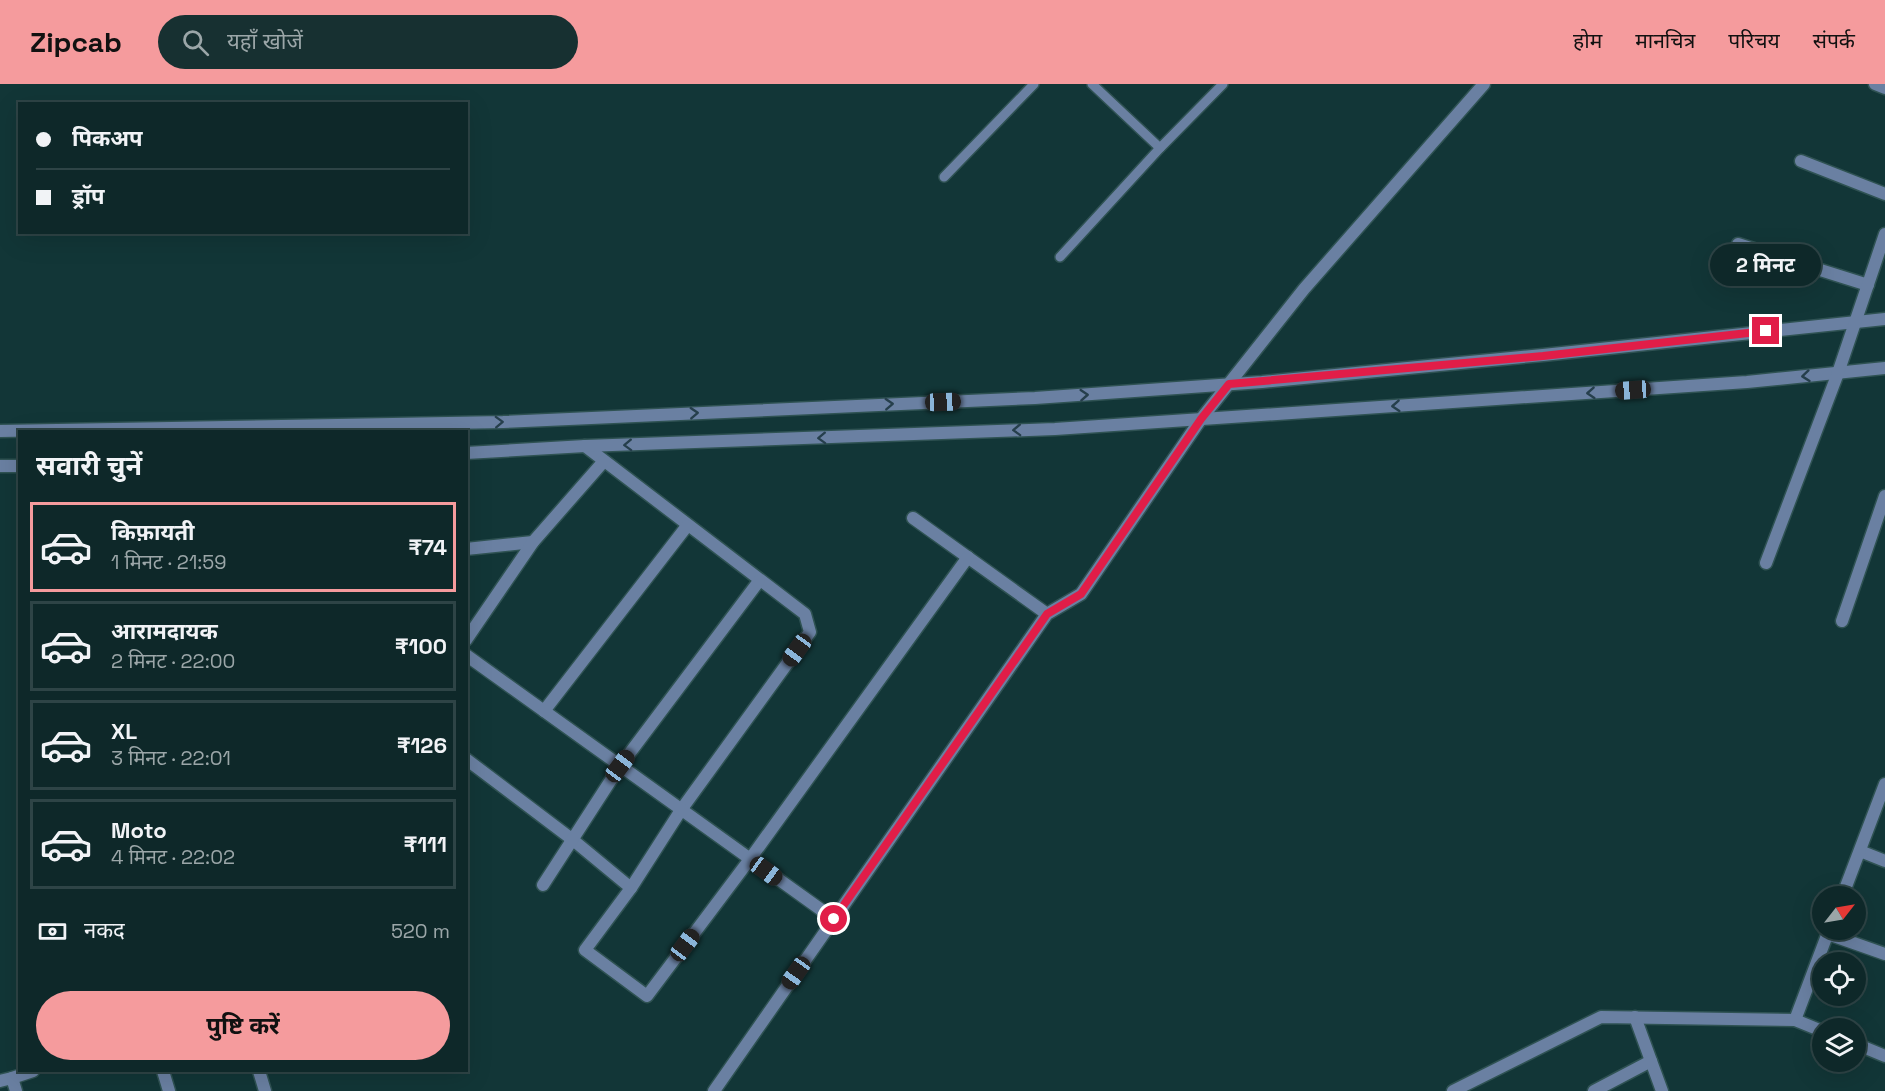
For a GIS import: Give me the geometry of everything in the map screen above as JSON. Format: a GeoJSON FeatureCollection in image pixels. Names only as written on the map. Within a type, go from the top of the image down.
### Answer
{"type":"FeatureCollection","features":[{"type":"Feature","properties":{"kind":"street"},"geometry":{"type":"LineString","coordinates":[[714,1091],[1047,614],[1081,594],[1201,419],[1304,289],[1484,84]]}},
{"type":"Feature","properties":{"kind":"street"},"geometry":{"type":"LineString","coordinates":[[1875,84],[1885,88]]}},
{"type":"Feature","properties":{"kind":"street"},"geometry":{"type":"LineString","coordinates":[[1801,161],[1885,194]]}},
{"type":"Feature","properties":{"kind":"street"},"geometry":{"type":"LineString","coordinates":[[1766,563],[1838,373],[1885,234]]}},
{"type":"Feature","properties":{"kind":"street"},"geometry":{"type":"LineString","coordinates":[[1738,243],[1868,285]]}},
{"type":"Feature","properties":{"kind":"street"},"geometry":{"type":"LineString","coordinates":[[56,430],[503,422],[1035,398],[1229,384],[1543,356],[1885,319]]}},
{"type":"Feature","properties":{"kind":"street"},"geometry":{"type":"LineString","coordinates":[[468,453],[585,446],[1055,429],[1747,382],[1885,368]]}},
{"type":"Feature","properties":{"kind":"street"},"geometry":{"type":"LineString","coordinates":[[0,431],[18,431]]}},
{"type":"Feature","properties":{"kind":"street"},"geometry":{"type":"LineString","coordinates":[[585,446],[805,614],[810,632],[681,810],[631,888],[585,950],[647,996],[750,859],[968,557]]}},
{"type":"Feature","properties":{"kind":"street"},"geometry":{"type":"LineString","coordinates":[[468,637],[533,542],[604,461]]}},
{"type":"Feature","properties":{"kind":"street"},"geometry":{"type":"LineString","coordinates":[[0,466],[18,466]]}},
{"type":"Feature","properties":{"kind":"street"},"geometry":{"type":"LineString","coordinates":[[1842,621],[1885,496]]}},
{"type":"Feature","properties":{"kind":"street"},"geometry":{"type":"LineString","coordinates":[[913,518],[1047,614]]}},
{"type":"Feature","properties":{"kind":"street"},"geometry":{"type":"LineString","coordinates":[[544,711],[687,526]]}},
{"type":"Feature","properties":{"kind":"street"},"geometry":{"type":"LineString","coordinates":[[468,549],[533,542]]}},
{"type":"Feature","properties":{"kind":"street"},"geometry":{"type":"LineString","coordinates":[[543,885],[620,766],[759,581]]}},
{"type":"Feature","properties":{"kind":"street"},"geometry":{"type":"LineString","coordinates":[[468,656],[834,919]]}},
{"type":"Feature","properties":{"kind":"street"},"geometry":{"type":"LineString","coordinates":[[469,763],[573,840],[631,888]]}},
{"type":"Feature","properties":{"kind":"street"},"geometry":{"type":"LineString","coordinates":[[1846,886],[1885,784]]}},
{"type":"Feature","properties":{"kind":"street"},"geometry":{"type":"LineString","coordinates":[[1860,851],[1885,861]]}},
{"type":"Feature","properties":{"kind":"street"},"geometry":{"type":"LineString","coordinates":[[1795,1020],[1825,940]]}},
{"type":"Feature","properties":{"kind":"street"},"geometry":{"type":"LineString","coordinates":[[1849,940],[1885,954]]}},
{"type":"Feature","properties":{"kind":"street"},"geometry":{"type":"LineString","coordinates":[[1453,1091],[1601,1017],[1795,1020],[1812,1027]]}},
{"type":"Feature","properties":{"kind":"street"},"geometry":{"type":"LineString","coordinates":[[1635,1017],[1662,1091]]}},
{"type":"Feature","properties":{"kind":"street"},"geometry":{"type":"LineString","coordinates":[[1866,1048],[1885,1056]]}},
{"type":"Feature","properties":{"kind":"street"},"geometry":{"type":"LineString","coordinates":[[1594,1091],[1651,1061]]}},
{"type":"Feature","properties":{"kind":"street"},"geometry":{"type":"LineString","coordinates":[[16,1091],[6,1079],[30,1072]]}},
{"type":"Feature","properties":{"kind":"street"},"geometry":{"type":"LineString","coordinates":[[163,1072],[169,1091]]}},
{"type":"Feature","properties":{"kind":"street"},"geometry":{"type":"LineString","coordinates":[[259,1072],[265,1091]]}},
{"type":"Feature","properties":{"kind":"lane"},"geometry":{"type":"LineString","coordinates":[[944,177],[1034,84]]}},
{"type":"Feature","properties":{"kind":"lane"},"geometry":{"type":"LineString","coordinates":[[1092,84],[1160,148]]}},
{"type":"Feature","properties":{"kind":"lane"},"geometry":{"type":"LineString","coordinates":[[1060,257],[1160,148],[1223,84]]}},
{"type":"Feature","properties":{"kind":"route"},"geometry":{"type":"LineString","coordinates":[[834,919],[1047,614],[1081,594],[1201,419],[1229,384],[1543,356],[1766,331]]}}]}
